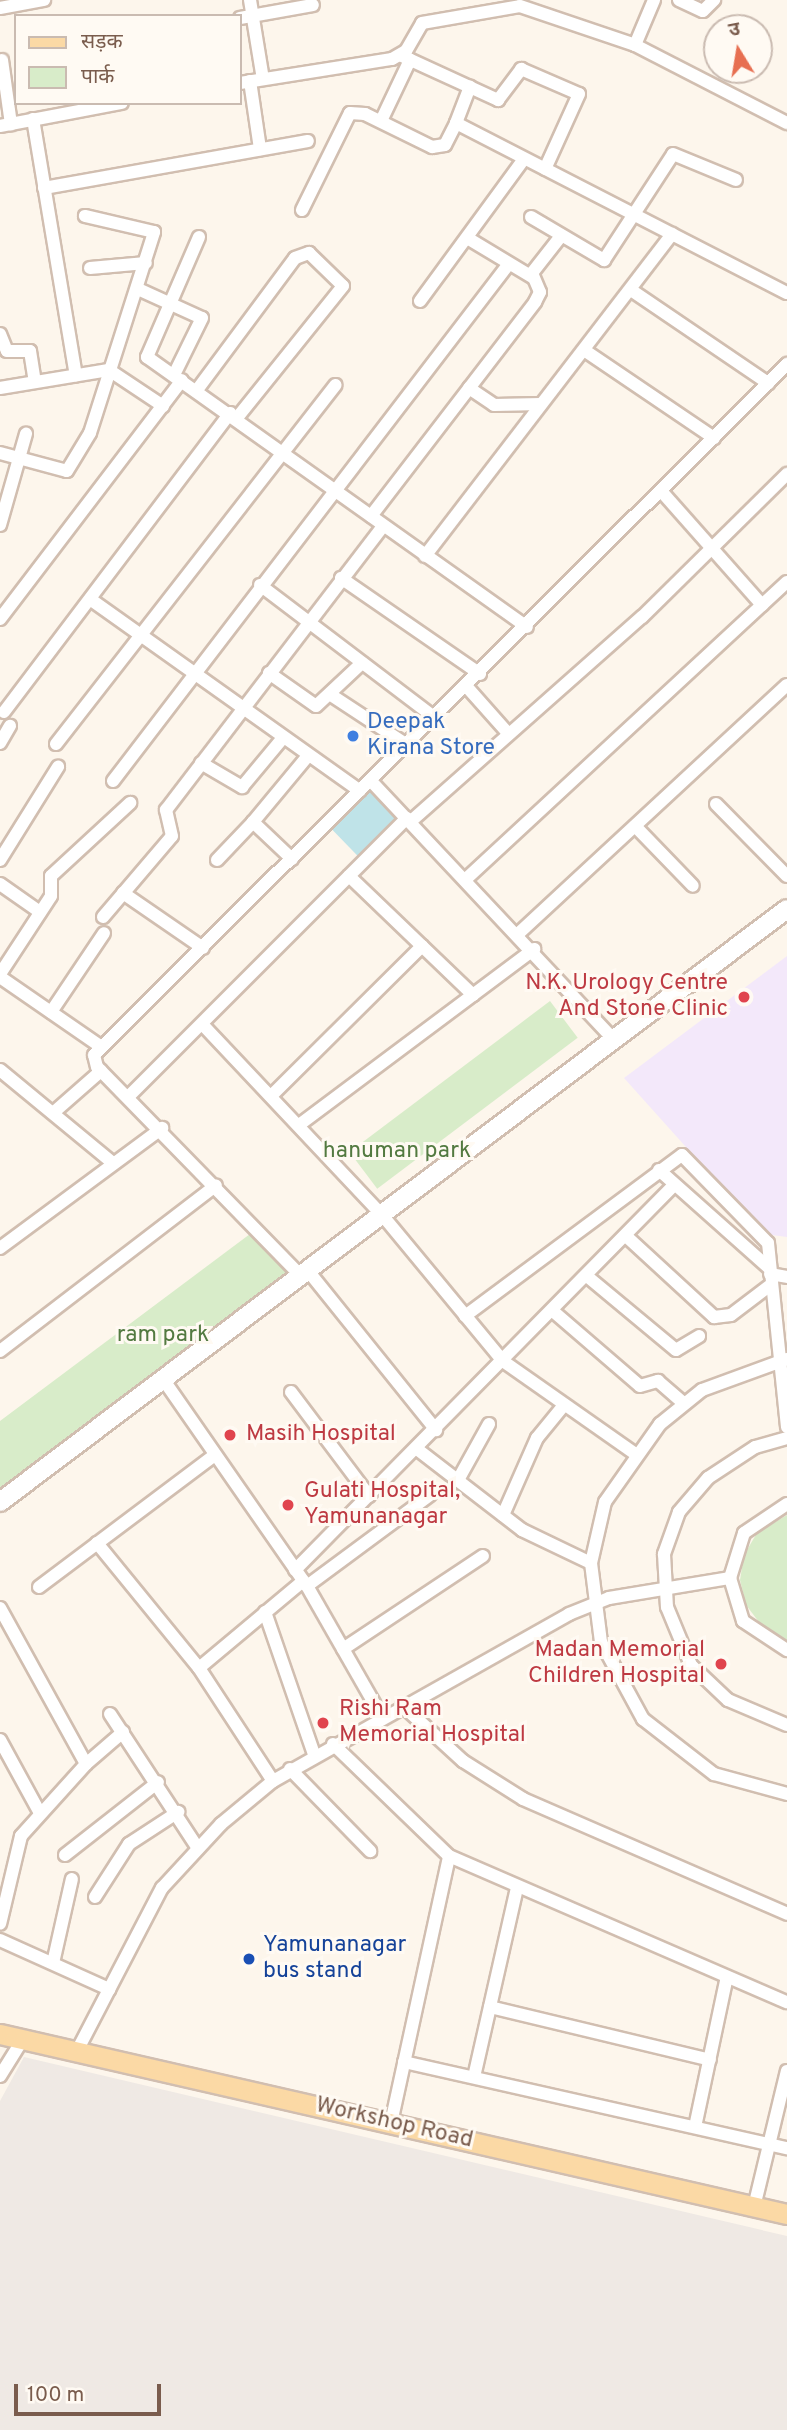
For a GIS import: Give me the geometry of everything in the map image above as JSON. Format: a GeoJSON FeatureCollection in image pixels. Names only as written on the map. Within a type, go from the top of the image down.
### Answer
{"type":"FeatureCollection","features":[{"type":"Feature","properties":{"kind":"main road"},"geometry":{"type":"LineString","coordinates":[[0,1502],[306,1275],[787,909]]}},
{"type":"Feature","properties":{"kind":"main road","name":"Workshop Road"},"geometry":{"type":"LineString","coordinates":[[0,2024],[79,2047],[756,2202],[787,2214]]}},
{"type":"Feature","properties":{"kind":"main road","name":"Workshop Road"},"geometry":{"type":"LineString","coordinates":[[0,2034],[79,2047]]}},
{"type":"Feature","properties":{"kind":"main road","name":"Workshop Road"},"geometry":{"type":"LineString","coordinates":[[756,2202],[787,2203]]}},
{"type":"Feature","properties":{"kind":"street"},"geometry":{"type":"LineString","coordinates":[[1,5],[44,0]]}},
{"type":"Feature","properties":{"kind":"street"},"geometry":{"type":"LineString","coordinates":[[250,0],[246,17],[260,149]]}},
{"type":"Feature","properties":{"kind":"street"},"geometry":{"type":"LineString","coordinates":[[635,45],[654,0]]}},
{"type":"Feature","properties":{"kind":"street"},"geometry":{"type":"LineString","coordinates":[[679,0],[703,11],[714,0]]}},
{"type":"Feature","properties":{"kind":"street"},"geometry":{"type":"LineString","coordinates":[[246,17],[313,5]]}},
{"type":"Feature","properties":{"kind":"street"},"geometry":{"type":"LineString","coordinates":[[381,121],[422,23],[481,5],[520,6],[635,45],[787,123]]}},
{"type":"Feature","properties":{"kind":"street"},"geometry":{"type":"LineString","coordinates":[[251,81],[406,58],[502,100],[524,69],[581,96],[545,169]]}},
{"type":"Feature","properties":{"kind":"street"},"geometry":{"type":"LineString","coordinates":[[6,59],[6,125],[111,105]]}},
{"type":"Feature","properties":{"kind":"street"},"geometry":{"type":"LineString","coordinates":[[302,210],[344,119],[357,112],[439,148],[456,123],[470,87]]}},
{"type":"Feature","properties":{"kind":"street"},"geometry":{"type":"LineString","coordinates":[[33,119],[76,375]]}},
{"type":"Feature","properties":{"kind":"street"},"geometry":{"type":"LineString","coordinates":[[456,123],[787,293]]}},
{"type":"Feature","properties":{"kind":"street"},"geometry":{"type":"LineString","coordinates":[[44,188],[308,141]]}},
{"type":"Feature","properties":{"kind":"street"},"geometry":{"type":"LineString","coordinates":[[531,218],[604,260],[673,154],[736,180]]}},
{"type":"Feature","properties":{"kind":"street"},"geometry":{"type":"LineString","coordinates":[[420,301],[469,239],[524,159]]}},
{"type":"Feature","properties":{"kind":"street"},"geometry":{"type":"LineString","coordinates":[[0,453],[21,456],[64,471],[73,468],[109,370],[146,263],[152,228],[85,216]]}},
{"type":"Feature","properties":{"kind":"street"},"geometry":{"type":"LineString","coordinates":[[425,555],[672,234]]}},
{"type":"Feature","properties":{"kind":"street"},"geometry":{"type":"LineString","coordinates":[[532,277],[561,236]]}},
{"type":"Feature","properties":{"kind":"street"},"geometry":{"type":"LineString","coordinates":[[199,237],[146,353],[234,415],[280,452],[527,627]]}},
{"type":"Feature","properties":{"kind":"street"},"geometry":{"type":"LineString","coordinates":[[371,516],[538,295],[532,277],[508,265],[469,239]]}},
{"type":"Feature","properties":{"kind":"street"},"geometry":{"type":"LineString","coordinates":[[4,712],[234,415],[343,286],[309,253],[295,258],[197,390]]}},
{"type":"Feature","properties":{"kind":"street"},"geometry":{"type":"LineString","coordinates":[[90,268],[146,263]]}},
{"type":"Feature","properties":{"kind":"street"},"geometry":{"type":"LineString","coordinates":[[113,781],[191,674],[508,265]]}},
{"type":"Feature","properties":{"kind":"street"},"geometry":{"type":"LineString","coordinates":[[0,619],[163,406],[203,322],[138,289]]}},
{"type":"Feature","properties":{"kind":"street"},"geometry":{"type":"LineString","coordinates":[[631,290],[768,383]]}},
{"type":"Feature","properties":{"kind":"street"},"geometry":{"type":"LineString","coordinates":[[0,334],[7,351],[30,351],[36,382]]}},
{"type":"Feature","properties":{"kind":"street"},"geometry":{"type":"LineString","coordinates":[[584,350],[714,438]]}},
{"type":"Feature","properties":{"kind":"street"},"geometry":{"type":"LineString","coordinates":[[436,1430],[306,1275],[162,1128],[102,1071],[93,1058],[100,1046],[467,687],[787,364]]}},
{"type":"Feature","properties":{"kind":"street"},"geometry":{"type":"LineString","coordinates":[[0,388],[109,370],[163,406]]}},
{"type":"Feature","properties":{"kind":"street"},"geometry":{"type":"LineString","coordinates":[[56,744],[141,637],[280,452],[335,385]]}},
{"type":"Feature","properties":{"kind":"street"},"geometry":{"type":"LineString","coordinates":[[469,388],[494,405],[541,404]]}},
{"type":"Feature","properties":{"kind":"street"},"geometry":{"type":"LineString","coordinates":[[0,525],[26,434]]}},
{"type":"Feature","properties":{"kind":"street"},"geometry":{"type":"LineString","coordinates":[[129,1096],[408,820],[642,617],[710,546],[787,474]]}},
{"type":"Feature","properties":{"kind":"street"},"geometry":{"type":"LineString","coordinates":[[662,492],[762,605]]}},
{"type":"Feature","properties":{"kind":"street"},"geometry":{"type":"LineString","coordinates":[[103,917],[172,836],[164,814],[383,526]]}},
{"type":"Feature","properties":{"kind":"street"},"geometry":{"type":"LineString","coordinates":[[341,579],[480,674]]}},
{"type":"Feature","properties":{"kind":"street"},"geometry":{"type":"LineString","coordinates":[[466,879],[787,582]]}},
{"type":"Feature","properties":{"kind":"street"},"geometry":{"type":"LineString","coordinates":[[260,585],[435,718]]}},
{"type":"Feature","properties":{"kind":"street"},"geometry":{"type":"LineString","coordinates":[[90,599],[241,710],[359,792]]}},
{"type":"Feature","properties":{"kind":"street"},"geometry":{"type":"LineString","coordinates":[[269,673],[316,706],[331,695],[362,663]]}},
{"type":"Feature","properties":{"kind":"street"},"geometry":{"type":"LineString","coordinates":[[519,933],[787,685]]}},
{"type":"Feature","properties":{"kind":"street"},"geometry":{"type":"LineString","coordinates":[[467,687],[507,732]]}},
{"type":"Feature","properties":{"kind":"street"},"geometry":{"type":"LineString","coordinates":[[331,695],[407,745]]}},
{"type":"Feature","properties":{"kind":"street"},"geometry":{"type":"LineString","coordinates":[[0,743],[10,726]]}},
{"type":"Feature","properties":{"kind":"street"},"geometry":{"type":"LineString","coordinates":[[201,763],[242,787],[282,739]]}},
{"type":"Feature","properties":{"kind":"street"},"geometry":{"type":"LineString","coordinates":[[217,860],[253,822],[307,757]]}},
{"type":"Feature","properties":{"kind":"street"},"geometry":{"type":"LineString","coordinates":[[0,860],[58,767]]}},
{"type":"Feature","properties":{"kind":"street"},"geometry":{"type":"LineString","coordinates":[[371,781],[519,933],[614,1040]]}},
{"type":"Feature","properties":{"kind":"street"},"geometry":{"type":"LineString","coordinates":[[100,1046],[0,975],[53,891],[51,876],[130,803]]}},
{"type":"Feature","properties":{"kind":"street"},"geometry":{"type":"LineString","coordinates":[[716,804],[787,876]]}},
{"type":"Feature","properties":{"kind":"street"},"geometry":{"type":"LineString","coordinates":[[253,822],[292,859]]}},
{"type":"Feature","properties":{"kind":"street"},"geometry":{"type":"LineString","coordinates":[[635,826],[693,886]]}},
{"type":"Feature","properties":{"kind":"street"},"geometry":{"type":"LineString","coordinates":[[349,876],[472,995]]}},
{"type":"Feature","properties":{"kind":"street"},"geometry":{"type":"LineString","coordinates":[[0,884],[40,912]]}},
{"type":"Feature","properties":{"kind":"street"},"geometry":{"type":"LineString","coordinates":[[123,893],[203,948]]}},
{"type":"Feature","properties":{"kind":"street"},"geometry":{"type":"LineString","coordinates":[[51,1012],[104,933]]}},
{"type":"Feature","properties":{"kind":"street"},"geometry":{"type":"LineString","coordinates":[[271,1096],[422,946]]}},
{"type":"Feature","properties":{"kind":"street"},"geometry":{"type":"LineString","coordinates":[[299,1125],[534,949]]}},
{"type":"Feature","properties":{"kind":"street"},"geometry":{"type":"LineString","coordinates":[[202,1024],[383,1216],[503,1361],[634,1453]]}},
{"type":"Feature","properties":{"kind":"street"},"geometry":{"type":"LineString","coordinates":[[0,1070],[113,1163]]}},
{"type":"Feature","properties":{"kind":"street"},"geometry":{"type":"LineString","coordinates":[[53,1113],[102,1071]]}},
{"type":"Feature","properties":{"kind":"street"},"geometry":{"type":"LineString","coordinates":[[0,1248],[162,1128]]}},
{"type":"Feature","properties":{"kind":"street"},"geometry":{"type":"LineString","coordinates":[[465,1316],[659,1170],[685,1157],[768,1243],[769,1276],[787,1427]]}},
{"type":"Feature","properties":{"kind":"street"},"geometry":{"type":"LineString","coordinates":[[659,1170],[769,1276],[787,1277]]}},
{"type":"Feature","properties":{"kind":"street"},"geometry":{"type":"LineString","coordinates":[[0,1351],[216,1185]]}},
{"type":"Feature","properties":{"kind":"street"},"geometry":{"type":"LineString","coordinates":[[302,1579],[369,1496],[554,1312],[674,1185]]}},
{"type":"Feature","properties":{"kind":"street"},"geometry":{"type":"LineString","coordinates":[[626,1236],[714,1318],[731,1315],[769,1276]]}},
{"type":"Feature","properties":{"kind":"street"},"geometry":{"type":"LineString","coordinates":[[588,1277],[676,1350],[699,1335]]}},
{"type":"Feature","properties":{"kind":"street"},"geometry":{"type":"LineString","coordinates":[[554,1312],[640,1386],[658,1381],[684,1403]]}},
{"type":"Feature","properties":{"kind":"street"},"geometry":{"type":"LineString","coordinates":[[781,1360],[684,1403],[634,1453],[605,1502],[591,1563],[591,1605],[621,1688],[658,1735],[714,1774],[787,1794]]}},
{"type":"Feature","properties":{"kind":"street"},"geometry":{"type":"LineString","coordinates":[[163,1379],[302,1579],[381,1715]]}},
{"type":"Feature","properties":{"kind":"street"},"geometry":{"type":"LineString","coordinates":[[291,1392],[369,1496]]}},
{"type":"Feature","properties":{"kind":"street"},"geometry":{"type":"LineString","coordinates":[[503,1515],[537,1438],[565,1405]]}},
{"type":"Feature","properties":{"kind":"street"},"geometry":{"type":"LineString","coordinates":[[458,1480],[489,1424]]}},
{"type":"Feature","properties":{"kind":"street"},"geometry":{"type":"LineString","coordinates":[[787,1438],[731,1461],[689,1499],[671,1530],[665,1588],[672,1626],[700,1675],[743,1709],[787,1724]]}},
{"type":"Feature","properties":{"kind":"street"},"geometry":{"type":"LineString","coordinates":[[417,1449],[503,1515],[591,1563]]}},
{"type":"Feature","properties":{"kind":"street"},"geometry":{"type":"LineString","coordinates":[[39,1587],[215,1455]]}},
{"type":"Feature","properties":{"kind":"street"},"geometry":{"type":"LineString","coordinates":[[199,1668],[302,1579],[430,1494]]}},
{"type":"Feature","properties":{"kind":"street"},"geometry":{"type":"LineString","coordinates":[[787,1504],[744,1533],[730,1578],[743,1621],[759,1637],[787,1650]]}},
{"type":"Feature","properties":{"kind":"street"},"geometry":{"type":"LineString","coordinates":[[97,1543],[199,1668],[273,1781]]}},
{"type":"Feature","properties":{"kind":"street"},"geometry":{"type":"LineString","coordinates":[[343,1649],[483,1556]]}},
{"type":"Feature","properties":{"kind":"street"},"geometry":{"type":"LineString","coordinates":[[79,2047],[149,1906],[197,1847],[273,1781],[381,1715],[591,1605],[665,1588],[730,1578]]}},
{"type":"Feature","properties":{"kind":"street"},"geometry":{"type":"LineString","coordinates":[[0,1608],[86,1765]]}},
{"type":"Feature","properties":{"kind":"street"},"geometry":{"type":"LineString","coordinates":[[265,1612],[314,1754]]}},
{"type":"Feature","properties":{"kind":"street"},"geometry":{"type":"LineString","coordinates":[[402,1705],[463,1761],[523,1799],[787,1914]]}},
{"type":"Feature","properties":{"kind":"street"},"geometry":{"type":"LineString","coordinates":[[110,1714],[178,1812],[197,1847]]}},
{"type":"Feature","properties":{"kind":"street"},"geometry":{"type":"LineString","coordinates":[[0,1924],[20,1836],[86,1765],[123,1732]]}},
{"type":"Feature","properties":{"kind":"street"},"geometry":{"type":"LineString","coordinates":[[0,1740],[40,1813]]}},
{"type":"Feature","properties":{"kind":"street"},"geometry":{"type":"LineString","coordinates":[[333,1744],[449,1856],[517,1888],[787,2002]]}},
{"type":"Feature","properties":{"kind":"street"},"geometry":{"type":"LineString","coordinates":[[290,1769],[370,1852]]}},
{"type":"Feature","properties":{"kind":"street"},"geometry":{"type":"LineString","coordinates":[[65,1855],[158,1782]]}},
{"type":"Feature","properties":{"kind":"street"},"geometry":{"type":"LineString","coordinates":[[95,1897],[129,1844],[178,1812]]}},
{"type":"Feature","properties":{"kind":"street"},"geometry":{"type":"LineString","coordinates":[[392,2118],[449,1856]]}},
{"type":"Feature","properties":{"kind":"street"},"geometry":{"type":"LineString","coordinates":[[53,1963],[72,1879]]}},
{"type":"Feature","properties":{"kind":"street"},"geometry":{"type":"LineString","coordinates":[[474,2077],[517,1888]]}},
{"type":"Feature","properties":{"kind":"street"},"geometry":{"type":"LineString","coordinates":[[0,1940],[109,1990]]}},
{"type":"Feature","properties":{"kind":"street"},"geometry":{"type":"LineString","coordinates":[[695,2127],[727,1977]]}},
{"type":"Feature","properties":{"kind":"street"},"geometry":{"type":"LineString","coordinates":[[490,2007],[710,2060]]}},
{"type":"Feature","properties":{"kind":"street"},"geometry":{"type":"LineString","coordinates":[[0,2076],[23,2039]]}},
{"type":"Feature","properties":{"kind":"street"},"geometry":{"type":"LineString","coordinates":[[404,2062],[787,2148]]}},
{"type":"Feature","properties":{"kind":"street"},"geometry":{"type":"LineString","coordinates":[[756,2202],[784,2098],[787,2071]]}},
{"type":"Feature","properties":{"kind":"shaded area"},"geometry":{"type":"Polygon","coordinates":[[[787,956],[787,1237],[764,1234],[624,1078],[787,956]]]}},
{"type":"Feature","properties":{"kind":"shaded area"},"geometry":{"type":"Polygon","coordinates":[[[24,2057],[787,2236],[787,2430],[0,2430],[0,2101],[24,2057]]]}},
{"type":"Feature","properties":{"kind":"green space","name":"hanuman park"},"geometry":{"type":"Polygon","coordinates":[[[550,1001],[578,1038],[377,1189],[350,1152],[550,1001]]]}},
{"type":"Feature","properties":{"kind":"green space","name":"ram park"},"geometry":{"type":"Polygon","coordinates":[[[250,1234],[293,1278],[0,1495],[0,1421],[250,1234]]]}},
{"type":"Feature","properties":{"kind":"green space"},"geometry":{"type":"Polygon","coordinates":[[[787,1515],[787,1640],[762,1626],[746,1605],[740,1580],[744,1555],[757,1533],[787,1515]]]}},
{"type":"Feature","properties":{"kind":"water"},"geometry":{"type":"Polygon","coordinates":[[[369,787],[401,820],[361,859],[329,826],[369,787]]]}},
{"type":"Feature","properties":{"kind":"place","name":"Deepak Kirana Store"},"geometry":{"type":"Point","coordinates":[353,736]}},
{"type":"Feature","properties":{"kind":"place","name":"N.K. Urology Centre And Stone Clinic"},"geometry":{"type":"Point","coordinates":[744,997]}},
{"type":"Feature","properties":{"kind":"place","name":"Masih Hospital"},"geometry":{"type":"Point","coordinates":[230,1435]}},
{"type":"Feature","properties":{"kind":"place","name":"Gulati Hospital, Yamunanagar"},"geometry":{"type":"Point","coordinates":[288,1505]}},
{"type":"Feature","properties":{"kind":"place","name":"Madan Memorial Children Hospital"},"geometry":{"type":"Point","coordinates":[721,1664]}},
{"type":"Feature","properties":{"kind":"place","name":"Rishi Ram Memorial Hospital"},"geometry":{"type":"Point","coordinates":[323,1723]}},
{"type":"Feature","properties":{"kind":"place","name":"Yamunanagar bus stand"},"geometry":{"type":"Point","coordinates":[249,1959]}}]}
